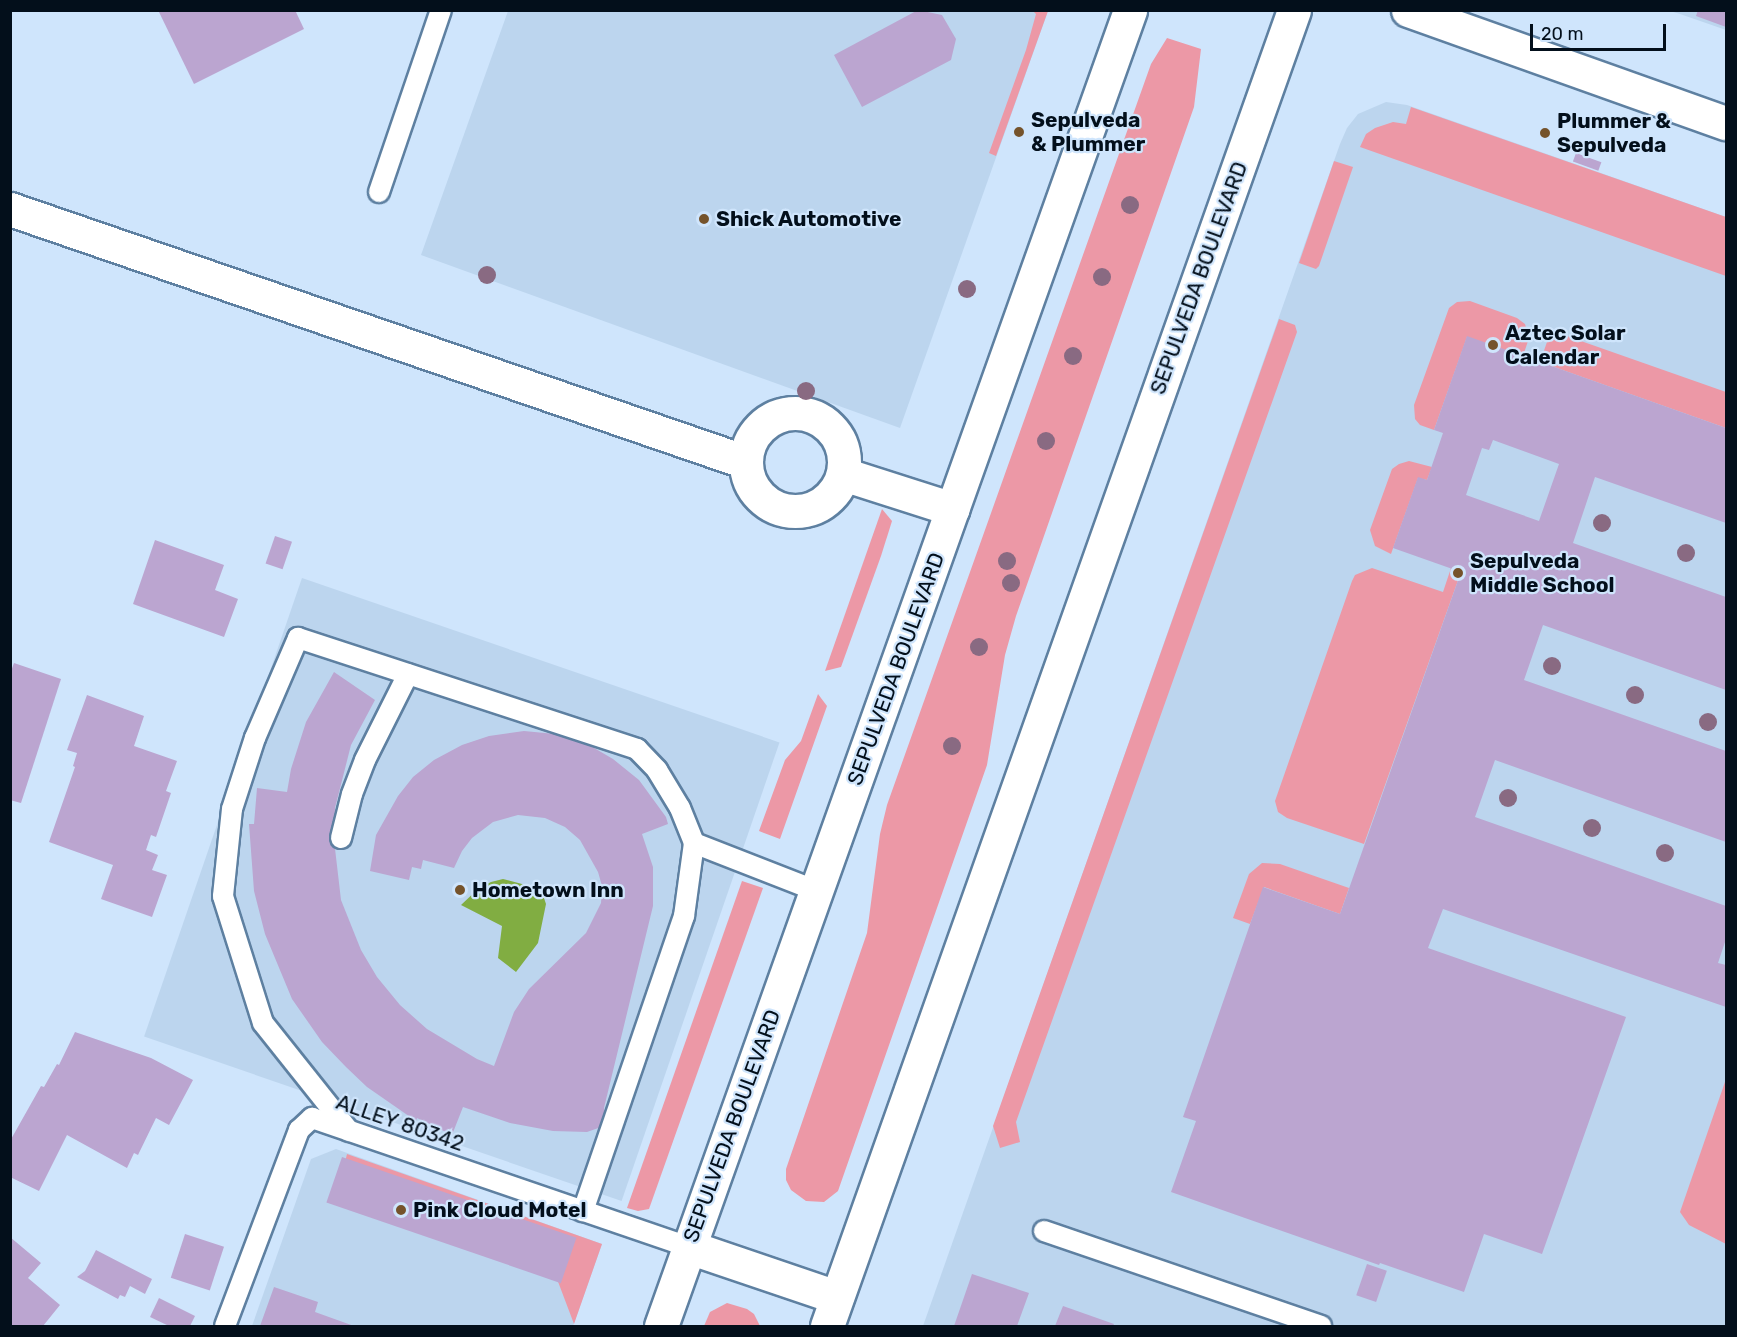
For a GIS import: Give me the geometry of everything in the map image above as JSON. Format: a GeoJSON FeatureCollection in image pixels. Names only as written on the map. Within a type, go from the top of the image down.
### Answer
{"type":"FeatureCollection","features":[{"type":"Feature","properties":{"kind":"main road","name":"SEPULVEDA BOULEVARD"},"geometry":{"type":"LineString","coordinates":[[661,1326],[1130,10]]}},
{"type":"Feature","properties":{"kind":"main road","name":"SEPULVEDA BOULEVARD"},"geometry":{"type":"LineString","coordinates":[[832,1312],[1294,10]]}},
{"type":"Feature","properties":{"kind":"main road"},"geometry":{"type":"LineString","coordinates":[[1408,10],[1726,123]]}},
{"type":"Feature","properties":{"kind":"main road"},"geometry":{"type":"LineString","coordinates":[[10,210],[746,462]]}},
{"type":"Feature","properties":{"kind":"main road"},"geometry":{"type":"LineString","coordinates":[[785,414],[801,414],[818,419],[831,429],[840,443],[844,458],[843,474],[836,488],[826,500],[812,508],[781,509],[767,503],[756,492],[748,478],[746,462],[749,446],[757,431],[770,420],[785,414]]}},
{"type":"Feature","properties":{"kind":"main road"},"geometry":{"type":"LineString","coordinates":[[843,474],[953,509]]}},
{"type":"Feature","properties":{"kind":"main road"},"geometry":{"type":"LineString","coordinates":[[689,1247],[832,1312]]}},
{"type":"Feature","properties":{"kind":"lane"},"geometry":{"type":"LineString","coordinates":[[379,192],[441,10]]}},
{"type":"Feature","properties":{"kind":"lane"},"geometry":{"type":"LineString","coordinates":[[349,1131],[263,1023],[223,896],[232,809],[255,738],[298,638],[637,749],[657,770],[672,793],[694,843],[684,916],[583,1211]]}},
{"type":"Feature","properties":{"kind":"lane"},"geometry":{"type":"LineString","coordinates":[[341,838],[352,794],[365,760],[408,674]]}},
{"type":"Feature","properties":{"kind":"lane"},"geometry":{"type":"LineString","coordinates":[[694,843],[817,891]]}},
{"type":"Feature","properties":{"kind":"lane","name":"ALLEY 80342"},"geometry":{"type":"LineString","coordinates":[[225,1326],[299,1130],[312,1118],[689,1247]]}},
{"type":"Feature","properties":{"kind":"lane"},"geometry":{"type":"LineString","coordinates":[[1044,1231],[1321,1326]]}},
{"type":"Feature","properties":{"kind":"shaded area","name":"Shick Automotive"},"geometry":{"type":"Polygon","coordinates":[[[508,11],[1048,11],[900,428],[421,255],[508,11]]]}},
{"type":"Feature","properties":{"kind":"shaded area"},"geometry":{"type":"Polygon","coordinates":[[[1033,11],[1048,11],[996,156],[989,153],[1026,50],[1036,14],[1033,11]]]}},
{"type":"Feature","properties":{"kind":"shaded area"},"geometry":{"type":"Polygon","coordinates":[[[1670,11],[1726,11],[1726,30],[1680,14],[1670,11]]]}},
{"type":"Feature","properties":{"kind":"shaded area"},"geometry":{"type":"Polygon","coordinates":[[[1167,38],[1201,49],[1194,107],[1016,616],[1005,655],[987,765],[838,1191],[824,1202],[806,1201],[791,1190],[786,1180],[786,1169],[867,933],[880,834],[887,805],[1151,64],[1167,38]]]}},
{"type":"Feature","properties":{"kind":"shaded area","name":"Sepulveda Middle School"},"geometry":{"type":"Polygon","coordinates":[[[1386,102],[1407,105],[1726,217],[1726,1326],[923,1326],[1340,144],[1347,128],[1358,114],[1386,102]]]}},
{"type":"Feature","properties":{"kind":"shaded area"},"geometry":{"type":"Polygon","coordinates":[[[1411,107],[1726,217],[1726,276],[1360,147],[1366,134],[1375,128],[1393,122],[1406,124],[1411,107]]]}},
{"type":"Feature","properties":{"kind":"shaded area"},"geometry":{"type":"Polygon","coordinates":[[[1334,161],[1353,167],[1316,269],[1299,263],[1334,161]]]}},
{"type":"Feature","properties":{"kind":"shaded area"},"geometry":{"type":"Polygon","coordinates":[[[1470,301],[1517,318],[1525,324],[1529,338],[1523,356],[1467,337],[1434,430],[1420,425],[1415,419],[1414,405],[1449,308],[1457,302],[1470,301]]]}},
{"type":"Feature","properties":{"kind":"shaded area"},"geometry":{"type":"Polygon","coordinates":[[[1279,319],[1295,325],[1297,332],[1016,1122],[1020,1142],[1000,1148],[993,1126],[1279,319]]]}},
{"type":"Feature","properties":{"kind":"shaded area"},"geometry":{"type":"Polygon","coordinates":[[[1561,334],[1726,392],[1726,428],[1540,362],[1547,342],[1561,334]]]}},
{"type":"Feature","properties":{"kind":"shaded area"},"geometry":{"type":"Polygon","coordinates":[[[1409,461],[1432,467],[1427,480],[1418,478],[1391,554],[1375,546],[1370,530],[1392,469],[1409,461]]]}},
{"type":"Feature","properties":{"kind":"shaded area"},"geometry":{"type":"Polygon","coordinates":[[[882,509],[892,521],[881,556],[841,667],[825,671],[882,509]]]}},
{"type":"Feature","properties":{"kind":"shaded area"},"geometry":{"type":"Polygon","coordinates":[[[1372,568],[1443,592],[1451,568],[1461,572],[1364,844],[1287,818],[1278,812],[1275,801],[1352,581],[1355,575],[1372,568]]]}},
{"type":"Feature","properties":{"kind":"shaded area","name":"Hometown Inn"},"geometry":{"type":"Polygon","coordinates":[[[302,578],[779,742],[622,1201],[144,1037],[302,578]]]}},
{"type":"Feature","properties":{"kind":"shaded area"},"geometry":{"type":"Polygon","coordinates":[[[818,694],[827,706],[780,839],[759,831],[785,760],[801,741],[818,694]]]}},
{"type":"Feature","properties":{"kind":"shaded area"},"geometry":{"type":"Polygon","coordinates":[[[1262,863],[1280,864],[1349,888],[1340,914],[1264,887],[1250,924],[1233,918],[1249,874],[1262,863]]]}},
{"type":"Feature","properties":{"kind":"shaded area"},"geometry":{"type":"Polygon","coordinates":[[[503,879],[522,884],[537,896],[544,898],[546,904],[538,943],[516,972],[498,958],[502,926],[461,905],[479,888],[503,879]]]}},
{"type":"Feature","properties":{"kind":"shaded area"},"geometry":{"type":"Polygon","coordinates":[[[742,881],[763,888],[649,1209],[638,1211],[627,1208],[742,881]]]}},
{"type":"Feature","properties":{"kind":"shaded area"},"geometry":{"type":"Polygon","coordinates":[[[1726,1079],[1726,1244],[1689,1225],[1680,1212],[1726,1079]]]}},
{"type":"Feature","properties":{"kind":"shaded area","name":"Pink Cloud Motel"},"geometry":{"type":"Polygon","coordinates":[[[336,1149],[602,1244],[573,1326],[252,1326],[311,1159],[336,1149]]]}},
{"type":"Feature","properties":{"kind":"shaded area"},"geometry":{"type":"Polygon","coordinates":[[[347,1154],[602,1244],[574,1324],[557,1279],[345,1162],[347,1154]]]}},
{"type":"Feature","properties":{"kind":"shaded area"},"geometry":{"type":"Polygon","coordinates":[[[727,1303],[747,1309],[754,1314],[760,1326],[704,1326],[710,1312],[727,1303]]]}},
{"type":"Feature","properties":{"kind":"building"},"geometry":{"type":"Polygon","coordinates":[[[158,10],[295,10],[304,29],[194,84],[158,10]]]}},
{"type":"Feature","properties":{"kind":"building"},"geometry":{"type":"Polygon","coordinates":[[[918,10],[942,15],[956,39],[951,60],[862,107],[834,55],[918,10]]]}},
{"type":"Feature","properties":{"kind":"building"},"geometry":{"type":"Polygon","coordinates":[[[1698,10],[1726,10],[1726,27],[1696,16],[1698,10]]]}},
{"type":"Feature","properties":{"kind":"building"},"geometry":{"type":"Polygon","coordinates":[[[1576,153],[1601,162],[1598,171],[1573,161],[1576,153]]]}},
{"type":"Feature","properties":{"kind":"building"},"geometry":{"type":"Polygon","coordinates":[[[1467,336],[1726,428],[1726,523],[1595,477],[1573,543],[1726,597],[1726,690],[1543,625],[1524,680],[1726,751],[1726,842],[1495,760],[1475,817],[1726,906],[1726,939],[1718,963],[1726,965],[1726,1007],[1443,909],[1428,948],[1626,1017],[1542,1254],[1484,1234],[1464,1292],[1380,1263],[1379,1265],[1171,1192],[1196,1121],[1183,1117],[1263,887],[1340,914],[1461,572],[1393,548],[1418,477],[1427,480],[1443,433],[1434,430],[1467,336]],[[1493,440],[1489,450],[1482,448],[1466,495],[1539,521],[1559,464],[1493,440]]]}},
{"type":"Feature","properties":{"kind":"building"},"geometry":{"type":"Polygon","coordinates":[[[275,536],[292,542],[283,569],[266,563],[275,536]]]}},
{"type":"Feature","properties":{"kind":"building"},"geometry":{"type":"Polygon","coordinates":[[[155,540],[224,565],[215,590],[238,599],[224,637],[133,604],[155,540]]]}},
{"type":"Feature","properties":{"kind":"building"},"geometry":{"type":"Polygon","coordinates":[[[14,663],[61,679],[21,803],[10,800],[10,674],[14,663]]]}},
{"type":"Feature","properties":{"kind":"building"},"geometry":{"type":"Polygon","coordinates":[[[334,672],[375,700],[351,745],[335,808],[334,840],[341,900],[361,950],[377,977],[400,1005],[427,1029],[477,1059],[494,1066],[514,1012],[529,989],[586,933],[601,903],[602,886],[598,872],[580,840],[565,827],[545,818],[518,815],[493,822],[472,838],[462,851],[454,868],[423,860],[421,869],[412,867],[409,880],[370,871],[376,835],[398,796],[413,777],[434,760],[462,745],[489,736],[524,731],[555,734],[589,745],[613,759],[639,780],[666,817],[668,824],[642,834],[653,867],[653,906],[604,1108],[604,1126],[587,1132],[553,1131],[510,1123],[463,1107],[452,1135],[417,1118],[416,1121],[367,1087],[346,1067],[322,1042],[292,999],[265,934],[254,891],[249,824],[254,824],[257,788],[287,792],[291,769],[306,722],[334,672]]]}},
{"type":"Feature","properties":{"kind":"building"},"geometry":{"type":"Polygon","coordinates":[[[87,695],[144,716],[134,746],[177,761],[166,791],[171,793],[156,837],[151,835],[146,850],[158,855],[152,870],[167,875],[152,917],[101,899],[113,865],[49,842],[75,767],[73,766],[77,753],[67,750],[87,695]]]}},
{"type":"Feature","properties":{"kind":"building"},"geometry":{"type":"Polygon","coordinates":[[[75,1032],[151,1058],[193,1080],[169,1125],[156,1118],[138,1155],[134,1153],[127,1168],[67,1135],[39,1191],[10,1177],[10,1141],[41,1086],[44,1087],[57,1064],[59,1065],[75,1032]]]}},
{"type":"Feature","properties":{"kind":"building"},"geometry":{"type":"Polygon","coordinates":[[[342,1157],[576,1238],[561,1283],[326,1202],[342,1157]]]}},
{"type":"Feature","properties":{"kind":"building"},"geometry":{"type":"Polygon","coordinates":[[[185,1234],[224,1247],[210,1290],[171,1278],[185,1234]]]}},
{"type":"Feature","properties":{"kind":"building"},"geometry":{"type":"Polygon","coordinates":[[[10,1237],[41,1263],[28,1278],[60,1305],[43,1326],[10,1326],[10,1237]]]}},
{"type":"Feature","properties":{"kind":"building"},"geometry":{"type":"Polygon","coordinates":[[[96,1250],[152,1279],[145,1294],[130,1286],[125,1297],[120,1295],[118,1299],[77,1277],[85,1271],[96,1250]]]}},
{"type":"Feature","properties":{"kind":"building"},"geometry":{"type":"Polygon","coordinates":[[[1367,1264],[1387,1271],[1376,1302],[1356,1295],[1367,1264]]]}},
{"type":"Feature","properties":{"kind":"building"},"geometry":{"type":"Polygon","coordinates":[[[972,1274],[1029,1293],[1017,1326],[954,1326],[972,1274]]]}},
{"type":"Feature","properties":{"kind":"building"},"geometry":{"type":"Polygon","coordinates":[[[274,1287],[318,1302],[315,1312],[354,1326],[260,1326],[274,1287]]]}},
{"type":"Feature","properties":{"kind":"building"},"geometry":{"type":"Polygon","coordinates":[[[159,1298],[195,1316],[190,1326],[169,1326],[150,1317],[159,1298]]]}},
{"type":"Feature","properties":{"kind":"building"},"geometry":{"type":"Polygon","coordinates":[[[1063,1306],[1114,1324],[1113,1326],[1055,1326],[1063,1306]]]}},
{"type":"Feature","properties":{"kind":"place","name":"Sepulveda & Plummer"},"geometry":{"type":"Point","coordinates":[1019,132]}},
{"type":"Feature","properties":{"kind":"place","name":"Plummer & Sepulveda"},"geometry":{"type":"Point","coordinates":[1545,133]}},
{"type":"Feature","properties":{"kind":"place","name":"Shick Automotive"},"geometry":{"type":"Point","coordinates":[704,219]}},
{"type":"Feature","properties":{"kind":"place","name":"Aztec Solar Calendar"},"geometry":{"type":"Point","coordinates":[1493,345]}},
{"type":"Feature","properties":{"kind":"place","name":"Sepulveda Middle School"},"geometry":{"type":"Point","coordinates":[1458,573]}},
{"type":"Feature","properties":{"kind":"place","name":"Hometown Inn"},"geometry":{"type":"Point","coordinates":[460,890]}},
{"type":"Feature","properties":{"kind":"place","name":"Pink Cloud Motel"},"geometry":{"type":"Point","coordinates":[401,1210]}}]}
